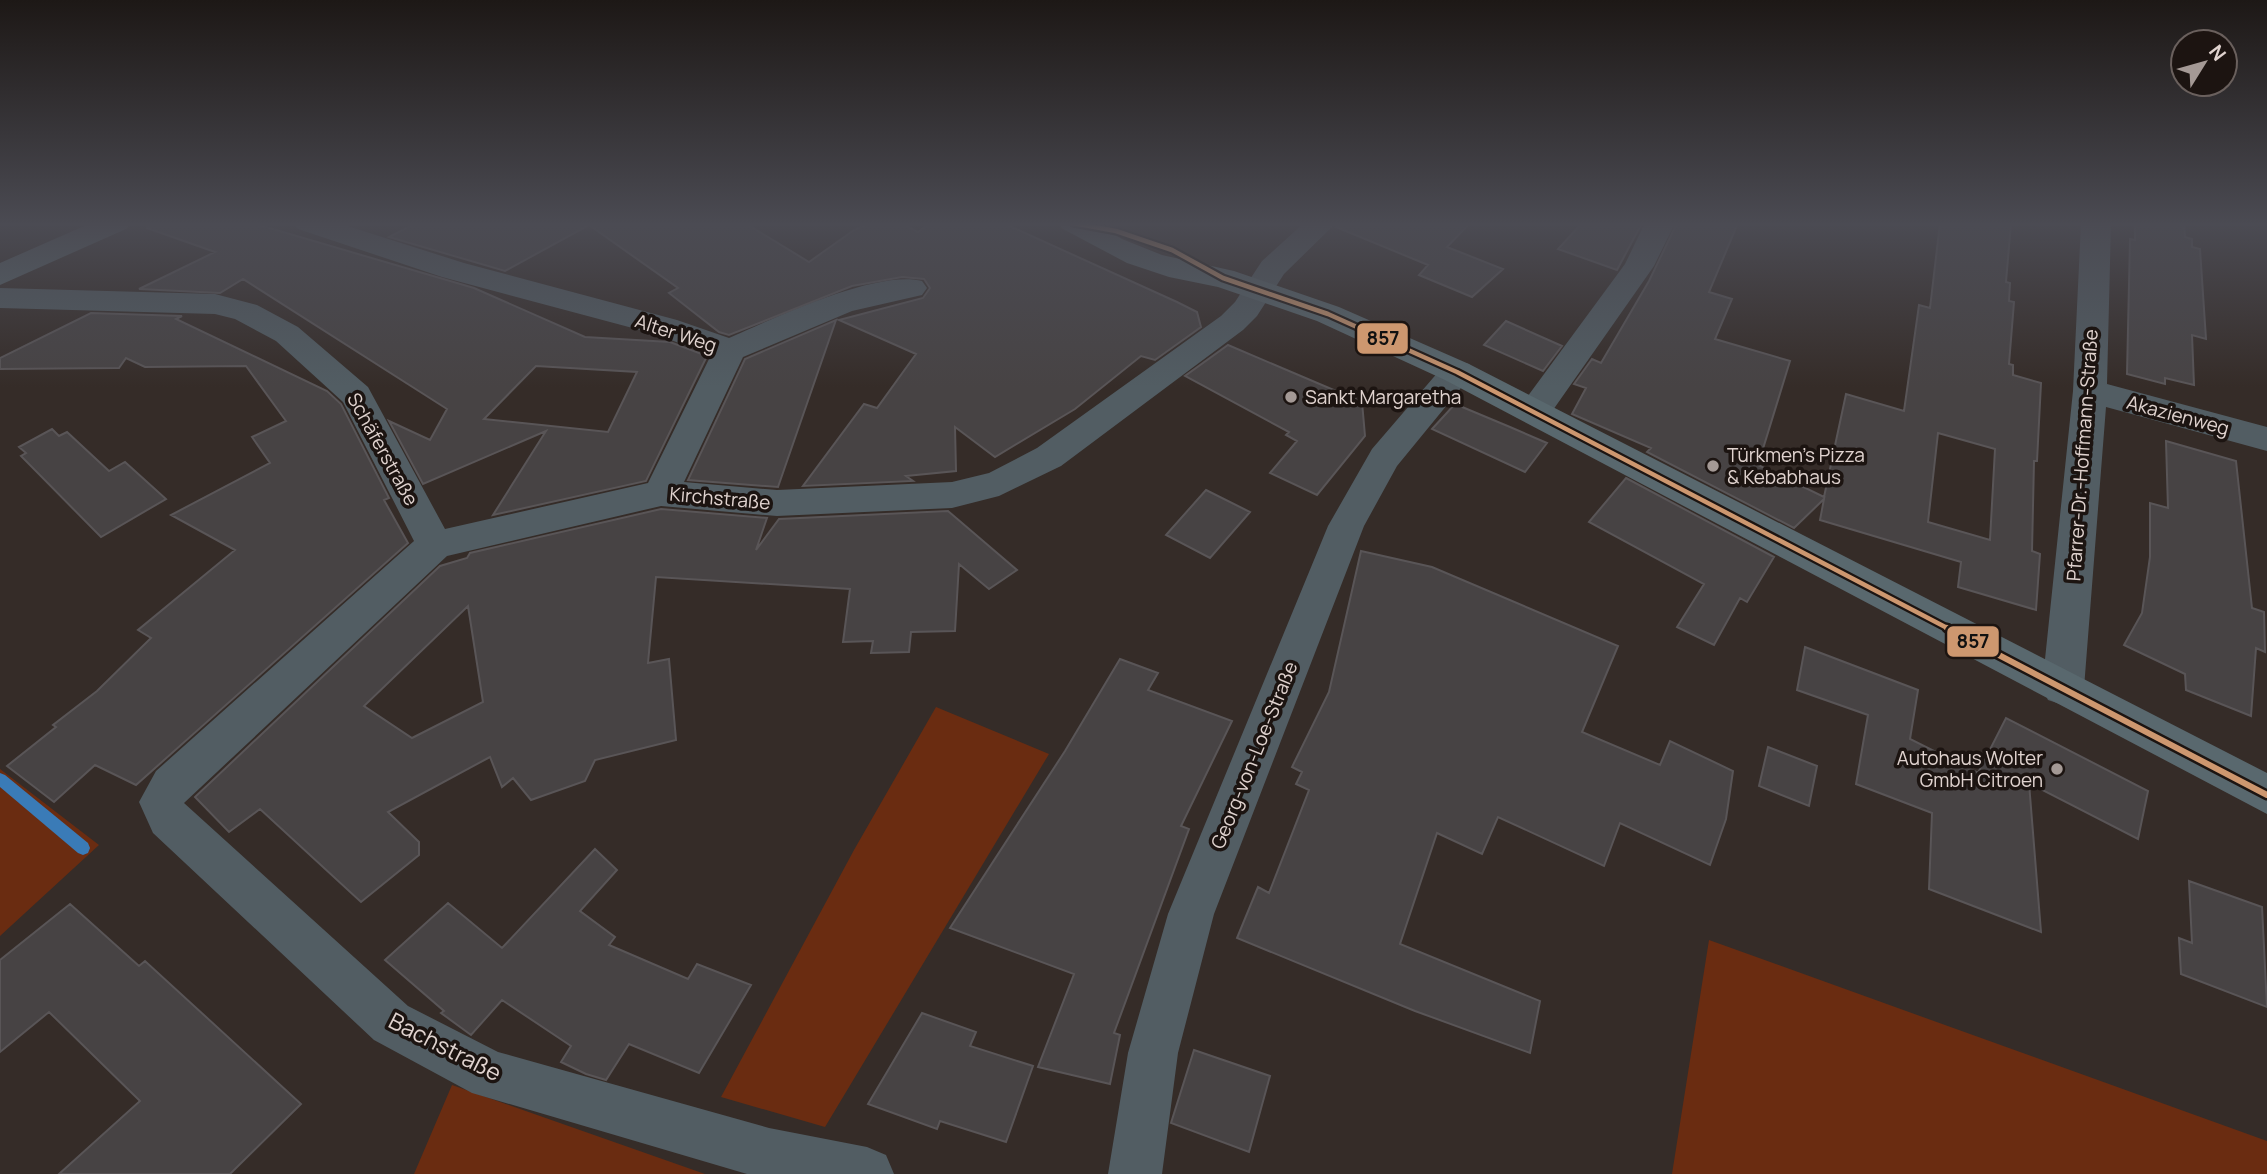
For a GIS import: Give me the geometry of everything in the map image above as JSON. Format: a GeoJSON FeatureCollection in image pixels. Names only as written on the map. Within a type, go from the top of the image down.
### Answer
{"type":"FeatureCollection","features":[{"type":"Feature","properties":{"kind":"main road"},"geometry":{"type":"LineString","coordinates":[[1221,278],[1339,319],[1457,372],[2267,795]]}},
{"type":"Feature","properties":{"kind":"street","name":"Alter Weg"},"geometry":{"type":"LineString","coordinates":[[482,278],[666,327],[730,350],[661,493]]}},
{"type":"Feature","properties":{"kind":"street","name":"Kirchstraße"},"geometry":{"type":"LineString","coordinates":[[171,783],[435,545],[661,493],[778,503],[953,495],[999,483],[1049,457],[1232,323],[1246,309],[1265,278]]}},
{"type":"Feature","properties":{"kind":"street"},"geometry":{"type":"LineString","coordinates":[[1535,412],[1631,278]]}},
{"type":"Feature","properties":{"kind":"street","name":"Pfarrer-Dr.-Hoffmann-Straße"},"geometry":{"type":"LineString","coordinates":[[2063,688],[2090,391],[2094,278]]}},
{"type":"Feature","properties":{"kind":"street"},"geometry":{"type":"LineString","coordinates":[[730,350],[816,312],[884,291],[911,288]]}},
{"type":"Feature","properties":{"kind":"street","name":"Schäferstraße"},"geometry":{"type":"LineString","coordinates":[[0,298],[215,304],[246,312],[287,334],[356,395],[435,545]]}},
{"type":"Feature","properties":{"kind":"street","name":"Georg-von-Loe-Straße"},"geometry":{"type":"LineString","coordinates":[[1135,1174],[1153,1053],[1191,914],[1346,526],[1384,458],[1457,372]]}},
{"type":"Feature","properties":{"kind":"street","name":"Akazienweg"},"geometry":{"type":"LineString","coordinates":[[2090,391],[2267,439]]}},
{"type":"Feature","properties":{"kind":"street","name":"Bachstraße"},"geometry":{"type":"LineString","coordinates":[[171,783],[161,802],[169,819],[391,1023],[490,1074],[769,1154],[867,1174]]}},
{"type":"Feature","properties":{"kind":"shaded area"},"geometry":{"type":"Polygon","coordinates":[[[936,707],[1049,754],[825,1127],[721,1097],[854,850],[936,707]]]}},
{"type":"Feature","properties":{"kind":"shaded area"},"geometry":{"type":"Polygon","coordinates":[[[0,769],[99,845],[0,936],[0,769]]]}},
{"type":"Feature","properties":{"kind":"shaded area"},"geometry":{"type":"Polygon","coordinates":[[[1709,940],[2267,1141],[2267,1174],[1672,1174],[1709,940]]]}},
{"type":"Feature","properties":{"kind":"shaded area"},"geometry":{"type":"Polygon","coordinates":[[[452,1085],[705,1174],[414,1174],[452,1085]]]}},
{"type":"Feature","properties":{"kind":"building"},"geometry":{"type":"Polygon","coordinates":[[[162,278],[439,278],[474,288],[585,337],[670,342],[707,356],[646,481],[493,515],[546,431],[423,484],[389,421],[430,440],[447,409],[243,279],[220,293],[139,289],[162,278]],[[536,366],[484,419],[608,432],[637,372],[536,366]]]}},
{"type":"Feature","properties":{"kind":"building"},"geometry":{"type":"Polygon","coordinates":[[[664,278],[898,278],[852,286],[729,335],[719,332],[669,293],[678,288],[664,278]]]}},
{"type":"Feature","properties":{"kind":"building"},"geometry":{"type":"Polygon","coordinates":[[[911,278],[1124,278],[1197,312],[1201,327],[1155,360],[1141,356],[1075,409],[995,457],[955,427],[956,471],[906,476],[913,481],[803,486],[864,404],[877,408],[916,354],[839,320],[923,298],[930,288],[924,279],[911,278]]]}},
{"type":"Feature","properties":{"kind":"building"},"geometry":{"type":"Polygon","coordinates":[[[1426,278],[1493,278],[1472,297],[1426,278]]]}},
{"type":"Feature","properties":{"kind":"building"},"geometry":{"type":"Polygon","coordinates":[[[1651,278],[1715,278],[1709,292],[1732,299],[1715,339],[1790,361],[1758,465],[1824,497],[1846,394],[1904,411],[1919,305],[1930,308],[1934,278],[2006,278],[2006,282],[2010,283],[2009,301],[2014,302],[2009,364],[2013,365],[2013,375],[2041,383],[2037,461],[2034,461],[2032,551],[2040,554],[2036,610],[1958,587],[1961,562],[1820,520],[1824,499],[1794,528],[1647,452],[1651,448],[1572,414],[1586,388],[1574,384],[1592,359],[1601,363],[1651,278]],[[1938,433],[1928,522],[1990,540],[1995,449],[1938,433]]]}},
{"type":"Feature","properties":{"kind":"building"},"geometry":{"type":"Polygon","coordinates":[[[2129,278],[2202,278],[2206,339],[2192,335],[2194,385],[2165,378],[2165,384],[2127,374],[2129,278]]]}},
{"type":"Feature","properties":{"kind":"building"},"geometry":{"type":"Polygon","coordinates":[[[91,313],[182,316],[176,319],[327,391],[341,404],[389,498],[384,500],[408,543],[136,785],[95,765],[54,802],[7,766],[97,691],[151,638],[138,630],[235,550],[171,515],[270,463],[252,437],[286,421],[246,366],[145,367],[126,358],[119,368],[0,369],[0,358],[91,313]]]}},
{"type":"Feature","properties":{"kind":"building"},"geometry":{"type":"Polygon","coordinates":[[[836,320],[778,487],[688,480],[745,359],[836,320]]]}},
{"type":"Feature","properties":{"kind":"building"},"geometry":{"type":"Polygon","coordinates":[[[1506,321],[1562,346],[1543,371],[1484,345],[1506,321]]]}},
{"type":"Feature","properties":{"kind":"building","name":"Sankt Margaretha"},"geometry":{"type":"Polygon","coordinates":[[[1228,345],[1362,402],[1365,436],[1317,495],[1270,473],[1297,441],[1286,435],[1289,432],[1185,376],[1228,345]]]}},
{"type":"Feature","properties":{"kind":"building"},"geometry":{"type":"Polygon","coordinates":[[[1455,404],[1547,443],[1525,472],[1432,429],[1455,404]]]}},
{"type":"Feature","properties":{"kind":"building"},"geometry":{"type":"Polygon","coordinates":[[[52,429],[59,436],[67,432],[109,471],[125,462],[166,499],[101,537],[21,456],[26,453],[19,447],[52,429]]]}},
{"type":"Feature","properties":{"kind":"building"},"geometry":{"type":"Polygon","coordinates":[[[2166,441],[2236,461],[2252,608],[2264,612],[2265,652],[2256,648],[2251,716],[2186,690],[2185,674],[2124,645],[2142,613],[2150,557],[2150,503],[2168,508],[2166,441]]]}},
{"type":"Feature","properties":{"kind":"building"},"geometry":{"type":"Polygon","coordinates":[[[1626,478],[1774,557],[1747,602],[1740,598],[1714,645],[1677,627],[1704,584],[1589,522],[1626,478]]]}},
{"type":"Feature","properties":{"kind":"building"},"geometry":{"type":"Polygon","coordinates":[[[1206,490],[1250,512],[1210,558],[1166,535],[1206,490]]]}},
{"type":"Feature","properties":{"kind":"building"},"geometry":{"type":"Polygon","coordinates":[[[661,509],[767,518],[756,550],[779,519],[948,511],[1017,570],[989,589],[959,564],[955,631],[911,632],[909,652],[871,653],[873,641],[843,642],[850,589],[656,577],[648,663],[669,659],[676,740],[595,760],[585,781],[531,800],[513,778],[502,787],[490,757],[388,812],[419,842],[419,855],[361,902],[260,809],[229,832],[195,797],[440,566],[467,558],[470,553],[661,509]],[[468,606],[364,706],[412,738],[483,702],[468,606]]]}},
{"type":"Feature","properties":{"kind":"building"},"geometry":{"type":"Polygon","coordinates":[[[1361,551],[1432,567],[1618,646],[1582,732],[1660,765],[1670,741],[1733,771],[1726,819],[1710,865],[1620,823],[1604,866],[1498,817],[1482,854],[1437,833],[1400,944],[1540,1001],[1530,1053],[1415,1011],[1237,938],[1258,887],[1269,893],[1309,790],[1296,784],[1302,772],[1292,767],[1329,692],[1361,551]]]}},
{"type":"Feature","properties":{"kind":"building"},"geometry":{"type":"Polygon","coordinates":[[[1805,647],[1918,690],[1910,739],[1978,773],[2006,718],[2148,791],[2138,839],[2029,783],[2041,932],[1929,889],[1932,813],[1856,784],[1868,715],[1797,690],[1805,647]]]}},
{"type":"Feature","properties":{"kind":"building"},"geometry":{"type":"Polygon","coordinates":[[[1120,659],[1158,673],[1148,690],[1232,721],[1181,826],[1189,829],[1114,1033],[1120,1035],[1110,1084],[1038,1067],[1074,974],[950,928],[1065,751],[1120,659]]]}},
{"type":"Feature","properties":{"kind":"building"},"geometry":{"type":"Polygon","coordinates":[[[1768,747],[1817,766],[1809,806],[1759,786],[1768,747]]]}},
{"type":"Feature","properties":{"kind":"building"},"geometry":{"type":"Polygon","coordinates":[[[595,849],[617,870],[580,911],[615,937],[609,945],[688,979],[697,964],[751,985],[699,1073],[629,1044],[606,1080],[586,1074],[561,1062],[571,1046],[502,1000],[471,1035],[441,1013],[444,1011],[385,960],[448,903],[502,948],[595,849]]]}},
{"type":"Feature","properties":{"kind":"building"},"geometry":{"type":"Polygon","coordinates":[[[2189,881],[2262,907],[2267,1007],[2181,974],[2179,938],[2192,943],[2189,881]]]}},
{"type":"Feature","properties":{"kind":"building"},"geometry":{"type":"Polygon","coordinates":[[[70,904],[139,966],[145,961],[301,1104],[230,1174],[59,1174],[140,1101],[49,1012],[0,1052],[0,960],[70,904]]]}},
{"type":"Feature","properties":{"kind":"building"},"geometry":{"type":"Polygon","coordinates":[[[922,1013],[976,1032],[970,1046],[1033,1066],[1006,1142],[940,1121],[937,1129],[868,1104],[922,1013]]]}},
{"type":"Feature","properties":{"kind":"building"},"geometry":{"type":"Polygon","coordinates":[[[1194,1050],[1270,1076],[1249,1152],[1171,1123],[1194,1050]]]}},
{"type":"Feature","properties":{"kind":"waterway"},"geometry":{"type":"LineString","coordinates":[[0,779],[83,848]]}},
{"type":"Feature","properties":{"kind":"transit line","name":"857"},"geometry":{"type":"LineString","coordinates":[[1223,278],[1328,314],[1457,372],[2267,795]]}},
{"type":"Feature","properties":{"kind":"place","name":"Sankt Margaretha"},"geometry":{"type":"Point","coordinates":[1291,397]}},
{"type":"Feature","properties":{"kind":"place","name":"Türkmen's Pizza & Kebabhaus"},"geometry":{"type":"Point","coordinates":[1713,466]}},
{"type":"Feature","properties":{"kind":"place","name":"Autohaus Wolter GmbH Citroen"},"geometry":{"type":"Point","coordinates":[2057,769]}}]}
